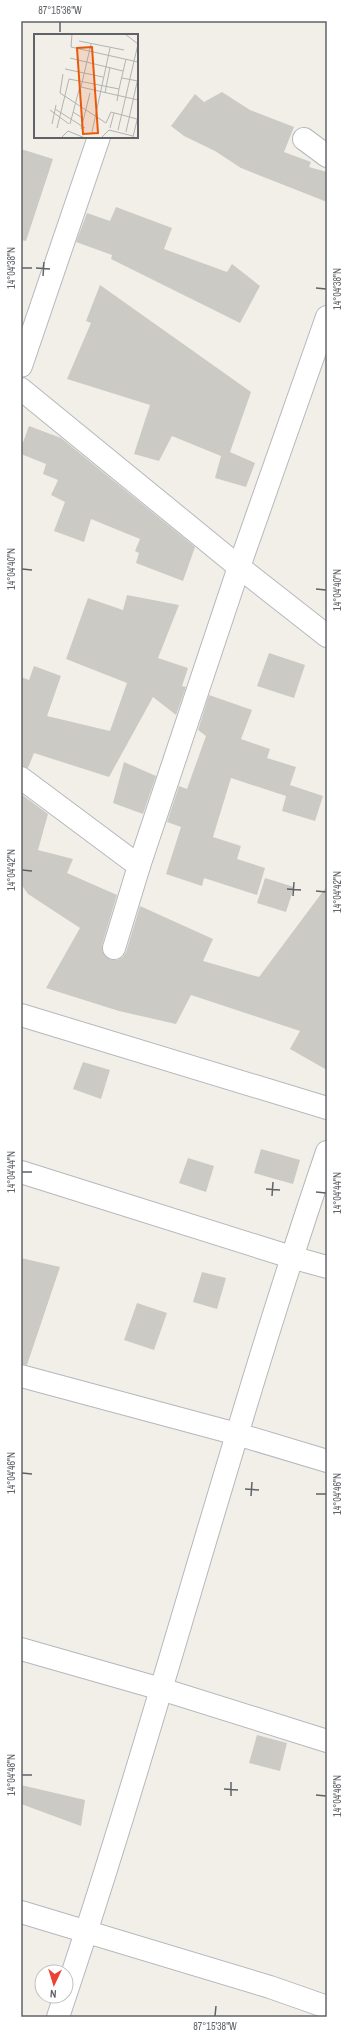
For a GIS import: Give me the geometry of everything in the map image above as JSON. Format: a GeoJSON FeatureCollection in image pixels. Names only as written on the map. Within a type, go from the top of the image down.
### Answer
{"type":"FeatureCollection","features":[{"type":"Feature","properties":{"kind":"street"},"geometry":{"type":"LineString","coordinates":[[21,366],[98,138]]}},
{"type":"Feature","properties":{"kind":"street"},"geometry":{"type":"LineString","coordinates":[[304,139],[327,156]]}},
{"type":"Feature","properties":{"kind":"street"},"geometry":{"type":"LineString","coordinates":[[114,948],[139,866],[239,567],[320,362],[327,317]]}},
{"type":"Feature","properties":{"kind":"street"},"geometry":{"type":"LineString","coordinates":[[21,389],[239,567],[327,636]]}},
{"type":"Feature","properties":{"kind":"street"},"geometry":{"type":"LineString","coordinates":[[21,778],[139,866]]}},
{"type":"Feature","properties":{"kind":"street"},"geometry":{"type":"LineString","coordinates":[[21,1014],[327,1108]]}},
{"type":"Feature","properties":{"kind":"street"},"geometry":{"type":"LineString","coordinates":[[74,1969],[161,1689],[236,1434],[291,1257],[327,1152]]}},
{"type":"Feature","properties":{"kind":"street"},"geometry":{"type":"LineString","coordinates":[[21,1172],[327,1267]]}},
{"type":"Feature","properties":{"kind":"street"},"geometry":{"type":"LineString","coordinates":[[21,1376],[327,1460]]}},
{"type":"Feature","properties":{"kind":"street"},"geometry":{"type":"LineString","coordinates":[[21,1649],[161,1689],[327,1741]]}},
{"type":"Feature","properties":{"kind":"street"},"geometry":{"type":"LineString","coordinates":[[21,1912],[270,1987],[327,2007]]}},
{"type":"Feature","properties":{"kind":"street"},"geometry":{"type":"LineString","coordinates":[[58,2017],[62,2004]]}},
{"type":"Feature","properties":{"kind":"building"},"geometry":{"type":"Polygon","coordinates":[[[222,92],[250,110],[294,127],[284,152],[311,162],[309,167],[327,172],[327,202],[241,168],[215,151],[184,136],[171,126],[195,94],[204,102],[222,92]]]}},
{"type":"Feature","properties":{"kind":"building"},"geometry":{"type":"Polygon","coordinates":[[[21,149],[53,159],[26,241],[21,240],[21,149]]]}},
{"type":"Feature","properties":{"kind":"building"},"geometry":{"type":"Polygon","coordinates":[[[116,207],[172,228],[164,249],[227,272],[232,264],[260,286],[240,323],[111,259],[112,255],[76,242],[87,213],[110,221],[116,207]]]}},
{"type":"Feature","properties":{"kind":"building"},"geometry":{"type":"Polygon","coordinates":[[[100,285],[251,392],[230,452],[255,463],[246,487],[215,478],[221,456],[172,436],[159,461],[134,454],[150,405],[67,379],[91,323],[86,321],[100,285]]]}},
{"type":"Feature","properties":{"kind":"building"},"geometry":{"type":"Polygon","coordinates":[[[29,426],[61,438],[195,547],[183,581],[136,563],[139,553],[135,551],[140,539],[91,519],[84,542],[54,531],[65,502],[51,495],[58,480],[43,474],[46,464],[21,454],[21,448],[29,426]]]}},
{"type":"Feature","properties":{"kind":"building"},"geometry":{"type":"Polygon","coordinates":[[[127,595],[179,605],[158,658],[188,668],[182,686],[186,687],[176,715],[153,697],[109,777],[34,753],[28,768],[21,766],[21,677],[29,680],[34,666],[61,676],[47,716],[110,731],[127,683],[66,659],[88,598],[123,610],[127,595]]]}},
{"type":"Feature","properties":{"kind":"building"},"geometry":{"type":"Polygon","coordinates":[[[269,653],[305,665],[294,698],[257,686],[269,653]]]}},
{"type":"Feature","properties":{"kind":"building"},"geometry":{"type":"Polygon","coordinates":[[[209,695],[252,710],[241,739],[270,749],[267,758],[296,767],[290,785],[323,796],[315,821],[282,811],[286,796],[231,778],[213,837],[241,846],[237,859],[265,868],[257,895],[204,878],[202,886],[166,874],[181,827],[167,822],[179,786],[187,789],[206,736],[198,730],[209,695]]]}},
{"type":"Feature","properties":{"kind":"building"},"geometry":{"type":"Polygon","coordinates":[[[124,762],[156,776],[143,814],[113,803],[124,762]]]}},
{"type":"Feature","properties":{"kind":"building"},"geometry":{"type":"Polygon","coordinates":[[[21,794],[48,814],[38,850],[73,859],[67,873],[117,895],[102,945],[102,950],[105,956],[111,960],[117,960],[123,957],[126,952],[140,906],[213,939],[203,961],[259,977],[327,886],[327,1070],[290,1049],[300,1031],[191,995],[176,1024],[119,1011],[46,988],[80,928],[28,894],[21,884],[21,794]]]}},
{"type":"Feature","properties":{"kind":"building"},"geometry":{"type":"Polygon","coordinates":[[[265,878],[294,887],[286,912],[257,903],[265,878]]]}},
{"type":"Feature","properties":{"kind":"building"},"geometry":{"type":"Polygon","coordinates":[[[83,1062],[110,1070],[101,1099],[73,1089],[83,1062]]]}},
{"type":"Feature","properties":{"kind":"building"},"geometry":{"type":"Polygon","coordinates":[[[261,1149],[300,1160],[293,1184],[254,1173],[261,1149]]]}},
{"type":"Feature","properties":{"kind":"building"},"geometry":{"type":"Polygon","coordinates":[[[188,1158],[214,1166],[206,1192],[179,1183],[188,1158]]]}},
{"type":"Feature","properties":{"kind":"building"},"geometry":{"type":"Polygon","coordinates":[[[21,1258],[60,1267],[27,1365],[21,1364],[21,1258]]]}},
{"type":"Feature","properties":{"kind":"building"},"geometry":{"type":"Polygon","coordinates":[[[202,1272],[226,1278],[217,1309],[193,1302],[202,1272]]]}},
{"type":"Feature","properties":{"kind":"building"},"geometry":{"type":"Polygon","coordinates":[[[137,1303],[167,1313],[154,1350],[124,1340],[137,1303]]]}},
{"type":"Feature","properties":{"kind":"building"},"geometry":{"type":"Polygon","coordinates":[[[257,1735],[287,1743],[280,1771],[249,1763],[257,1735]]]}},
{"type":"Feature","properties":{"kind":"building"},"geometry":{"type":"Polygon","coordinates":[[[21,1785],[85,1800],[81,1826],[21,1804],[21,1785]]]}}]}
